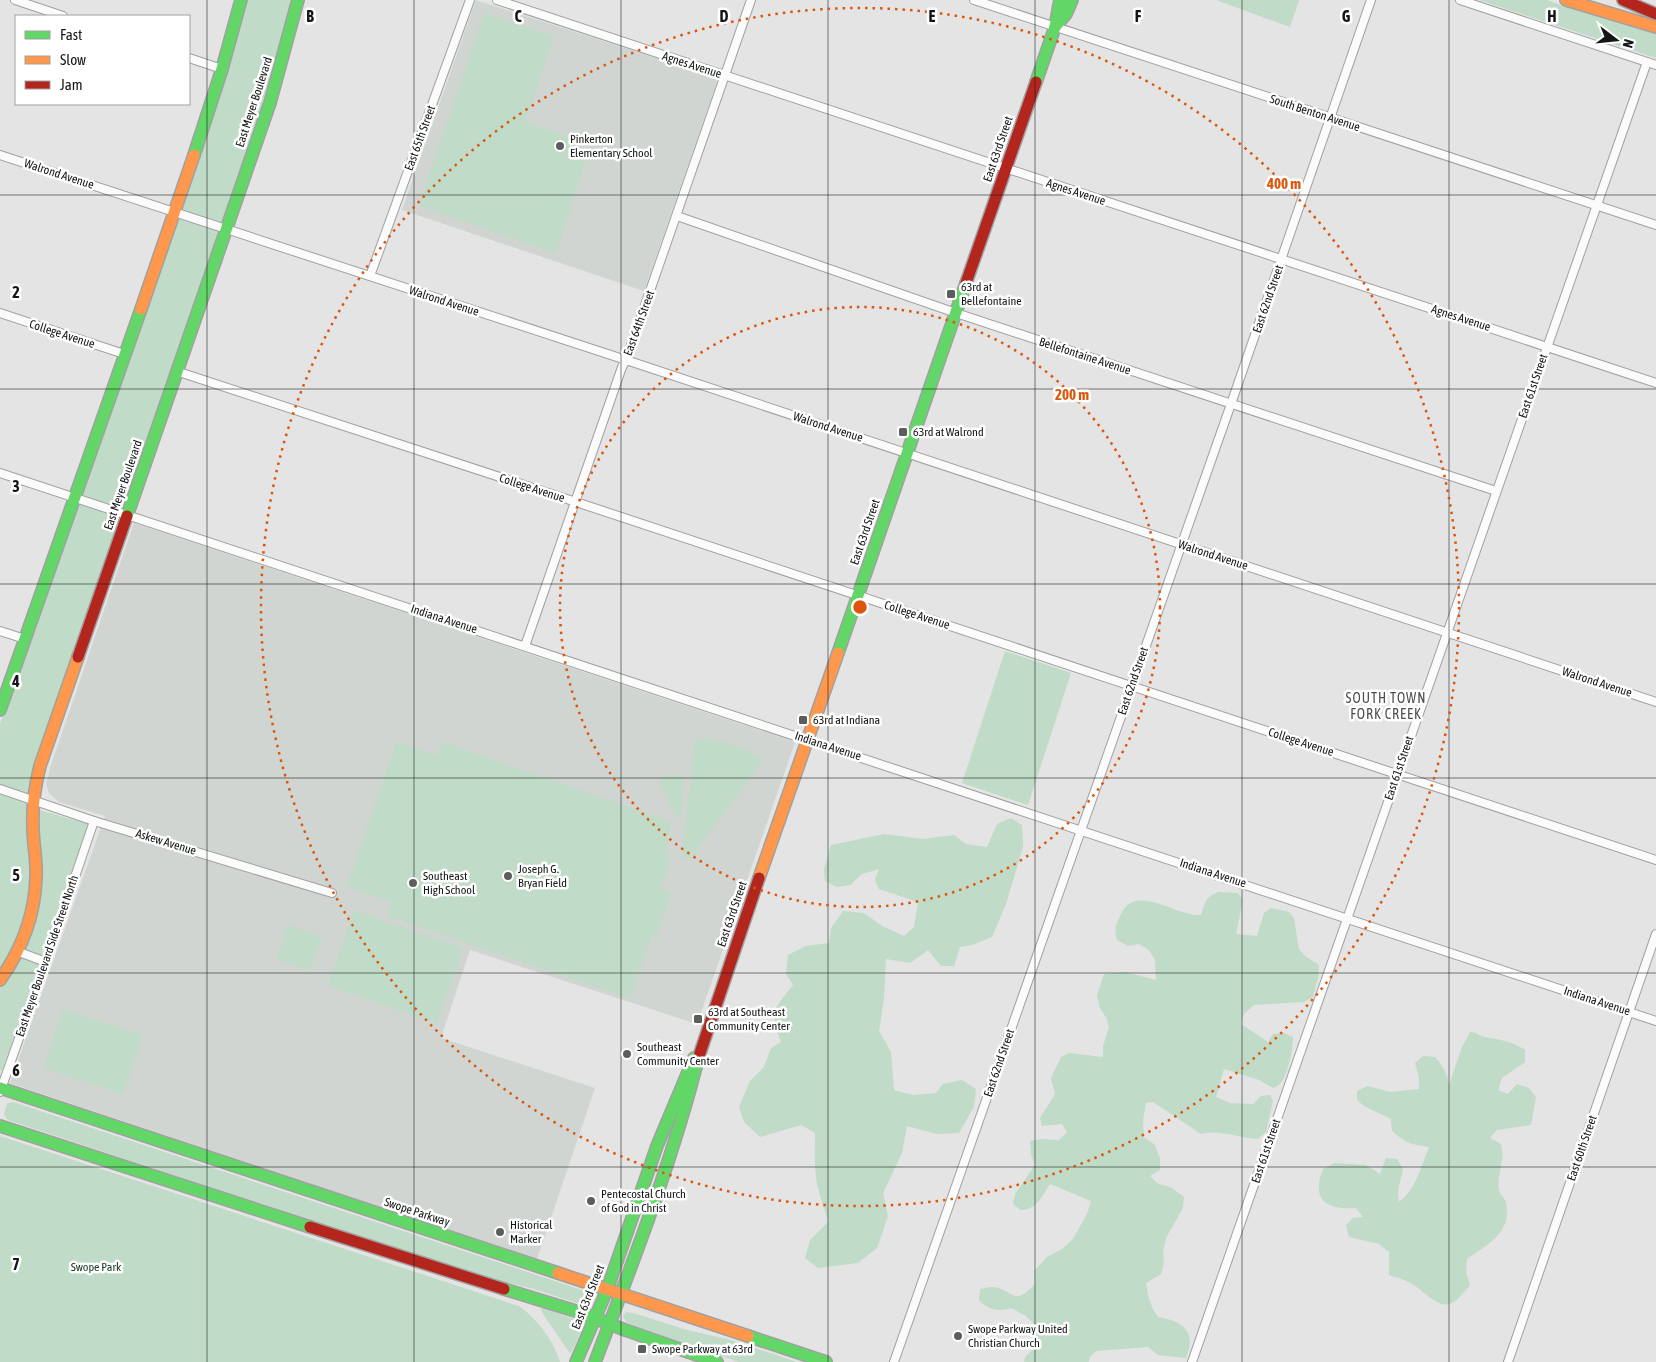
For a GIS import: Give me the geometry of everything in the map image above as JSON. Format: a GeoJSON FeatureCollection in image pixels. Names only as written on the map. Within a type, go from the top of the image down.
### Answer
{"type":"FeatureCollection","features":[{"type":"Feature","properties":{"kind":"main road"},"geometry":{"type":"LineString","coordinates":[[0,710],[175,212],[222,69],[241,0]]}},
{"type":"Feature","properties":{"kind":"main road","name":"East Meyer Boulevard"},"geometry":{"type":"LineString","coordinates":[[0,980],[19,952],[28,932],[36,886],[36,860],[32,820],[40,766],[270,103],[298,0]]}},
{"type":"Feature","properties":{"kind":"main road","name":"East 63rd Street"},"geometry":{"type":"LineString","coordinates":[[596,1362],[667,1165],[691,1090],[701,1046],[1055,27],[1060,0]]}},
{"type":"Feature","properties":{"kind":"main road","name":"East 63rd Street"},"geometry":{"type":"LineString","coordinates":[[1055,27],[1066,14],[1072,0]]}},
{"type":"Feature","properties":{"kind":"main road"},"geometry":{"type":"LineString","coordinates":[[1566,0],[1656,27]]}},
{"type":"Feature","properties":{"kind":"main road"},"geometry":{"type":"LineString","coordinates":[[1623,0],[1656,14]]}},
{"type":"Feature","properties":{"kind":"main road","name":"East 63rd Street"},"geometry":{"type":"LineString","coordinates":[[576,1362],[607,1290],[657,1146],[691,1063],[701,1046]]}},
{"type":"Feature","properties":{"kind":"main road","name":"Swope Parkway"},"geometry":{"type":"LineString","coordinates":[[0,1089],[239,1166],[826,1362]]}},
{"type":"Feature","properties":{"kind":"main road"},"geometry":{"type":"LineString","coordinates":[[0,1126],[417,1262],[596,1318],[717,1362]]}},
{"type":"Feature","properties":{"kind":"street"},"geometry":{"type":"LineString","coordinates":[[15,0],[60,15]]}},
{"type":"Feature","properties":{"kind":"street","name":"East 65th Street"},"geometry":{"type":"LineString","coordinates":[[370,276],[470,0]]}},
{"type":"Feature","properties":{"kind":"street","name":"Agnes Avenue"},"geometry":{"type":"LineString","coordinates":[[497,0],[1656,383]]}},
{"type":"Feature","properties":{"kind":"street","name":"East 64th Street"},"geometry":{"type":"LineString","coordinates":[[526,646],[751,0]]}},
{"type":"Feature","properties":{"kind":"street","name":"South Benton Avenue"},"geometry":{"type":"LineString","coordinates":[[974,0],[1656,225]]}},
{"type":"Feature","properties":{"kind":"street","name":"East 62nd Street"},"geometry":{"type":"LineString","coordinates":[[894,1362],[1371,0]]}},
{"type":"Feature","properties":{"kind":"street"},"geometry":{"type":"LineString","coordinates":[[1460,0],[1656,65]]}},
{"type":"Feature","properties":{"kind":"street"},"geometry":{"type":"LineString","coordinates":[[190,58],[222,69]]}},
{"type":"Feature","properties":{"kind":"street","name":"East 61st Street"},"geometry":{"type":"LineString","coordinates":[[1192,1362],[1647,62]]}},
{"type":"Feature","properties":{"kind":"street","name":"Walrond Avenue"},"geometry":{"type":"LineString","coordinates":[[0,155],[626,360],[1656,702]]}},
{"type":"Feature","properties":{"kind":"street","name":"Bellefontaine Avenue"},"geometry":{"type":"LineString","coordinates":[[677,216],[956,313],[1496,491]]}},
{"type":"Feature","properties":{"kind":"street","name":"College Avenue"},"geometry":{"type":"LineString","coordinates":[[0,313],[124,354]]}},
{"type":"Feature","properties":{"kind":"street","name":"College Avenue"},"geometry":{"type":"LineString","coordinates":[[176,372],[576,502],[1656,860]]}},
{"type":"Feature","properties":{"kind":"street","name":"Indiana Avenue"},"geometry":{"type":"LineString","coordinates":[[0,473],[1656,1020]]}},
{"type":"Feature","properties":{"kind":"street"},"geometry":{"type":"LineString","coordinates":[[0,631],[25,639]]}},
{"type":"Feature","properties":{"kind":"street","name":"Askew Avenue"},"geometry":{"type":"LineString","coordinates":[[0,789],[332,893]]}},
{"type":"Feature","properties":{"kind":"street","name":"East Meyer Boulevard Side Street North"},"geometry":{"type":"LineString","coordinates":[[0,1089],[46,962],[94,820]]}},
{"type":"Feature","properties":{"kind":"street","name":"East 60th Street"},"geometry":{"type":"LineString","coordinates":[[1508,1362],[1656,934]]}},
{"type":"Feature","properties":{"kind":"street"},"geometry":{"type":"LineString","coordinates":[[19,952],[46,962]]}},
{"type":"Feature","properties":{"kind":"shaded area","name":"Pinkerton Elementary School"},"geometry":{"type":"Polygon","coordinates":[[[476,0],[714,77],[717,82],[644,291],[402,210],[476,0]]]}},
{"type":"Feature","properties":{"kind":"shaded area","name":"Southeast High School"},"geometry":{"type":"Polygon","coordinates":[[[134,523],[795,742],[697,1024],[470,950],[441,1038],[595,1088],[537,1259],[10,1083],[105,816],[59,802],[49,793],[46,784],[134,523]]]}},
{"type":"Feature","properties":{"kind":"green space"},"geometry":{"type":"Polygon","coordinates":[[[248,0],[293,0],[265,101],[31,778],[28,807],[89,824],[90,831],[2,1070],[0,1071],[0,724],[140,331],[227,75],[248,0]]]}},
{"type":"Feature","properties":{"kind":"green space"},"geometry":{"type":"Polygon","coordinates":[[[1216,0],[1299,0],[1290,27],[1216,0]]]}},
{"type":"Feature","properties":{"kind":"green space"},"geometry":{"type":"Polygon","coordinates":[[[1479,0],[1547,0],[1656,34],[1656,58],[1479,0]]]}},
{"type":"Feature","properties":{"kind":"green space"},"geometry":{"type":"Polygon","coordinates":[[[484,13],[554,36],[525,122],[582,141],[577,157],[586,160],[556,253],[419,206],[484,13]]]}},
{"type":"Feature","properties":{"kind":"green space"},"geometry":{"type":"Polygon","coordinates":[[[1005,651],[1071,673],[1028,805],[962,783],[1005,651]]]}},
{"type":"Feature","properties":{"kind":"green space"},"geometry":{"type":"Polygon","coordinates":[[[695,738],[731,744],[748,750],[763,760],[690,859],[682,857],[695,738]]]}},
{"type":"Feature","properties":{"kind":"green space","name":"Joseph G. Bryan Field"},"geometry":{"type":"Polygon","coordinates":[[[396,742],[438,755],[442,742],[671,822],[666,848],[669,865],[660,889],[671,893],[656,937],[651,936],[630,998],[387,916],[392,902],[347,887],[396,742]]]}},
{"type":"Feature","properties":{"kind":"green space"},"geometry":{"type":"Polygon","coordinates":[[[667,776],[684,776],[681,815],[676,816],[659,781],[667,776]]]}},
{"type":"Feature","properties":{"kind":"green space"},"geometry":{"type":"Polygon","coordinates":[[[1011,818],[1022,825],[1023,847],[1006,904],[992,937],[972,945],[960,947],[954,966],[941,966],[928,950],[910,963],[886,959],[884,998],[879,1031],[891,1052],[894,1090],[913,1095],[936,1093],[943,1084],[962,1080],[976,1089],[974,1107],[959,1133],[937,1134],[907,1126],[902,1153],[883,1193],[888,1216],[877,1248],[858,1263],[818,1268],[805,1258],[810,1240],[828,1222],[816,1178],[815,1133],[801,1125],[760,1137],[744,1122],[739,1107],[750,1081],[764,1067],[771,1048],[781,1042],[774,1017],[777,1006],[793,985],[786,974],[788,955],[806,946],[829,943],[831,928],[843,911],[864,913],[882,926],[904,936],[914,927],[918,902],[879,889],[875,880],[879,869],[862,874],[850,885],[837,887],[825,881],[824,869],[831,845],[884,834],[923,839],[954,835],[966,844],[987,847],[997,824],[1011,818]]]}},
{"type":"Feature","properties":{"kind":"green space"},"geometry":{"type":"Polygon","coordinates":[[[1219,892],[1238,893],[1243,900],[1236,934],[1257,936],[1264,913],[1271,908],[1289,912],[1294,918],[1299,949],[1305,956],[1319,965],[1313,997],[1304,1002],[1254,1005],[1244,1014],[1241,1024],[1268,1042],[1273,1034],[1284,1033],[1293,1037],[1290,1062],[1280,1084],[1273,1088],[1259,1080],[1224,1069],[1216,1097],[1230,1103],[1253,1104],[1261,1096],[1270,1095],[1273,1101],[1266,1132],[1258,1139],[1222,1133],[1201,1134],[1153,1102],[1146,1103],[1143,1121],[1144,1137],[1155,1145],[1160,1159],[1160,1170],[1150,1176],[1157,1183],[1172,1188],[1184,1197],[1183,1208],[1167,1236],[1163,1251],[1164,1263],[1161,1274],[1146,1283],[1150,1301],[1158,1317],[1174,1321],[1186,1329],[1190,1341],[1186,1358],[1158,1355],[1148,1347],[1096,1351],[1089,1358],[1089,1362],[1024,1362],[1025,1357],[1036,1346],[1035,1325],[1026,1316],[1011,1308],[998,1310],[986,1306],[979,1300],[980,1289],[999,1288],[1013,1295],[1022,1295],[1035,1284],[1034,1271],[1047,1257],[1062,1249],[1073,1239],[1087,1214],[1091,1201],[1050,1184],[1035,1205],[1021,1210],[1013,1204],[1015,1194],[1035,1165],[1031,1155],[1030,1141],[1041,1139],[1059,1140],[1067,1132],[1062,1124],[1042,1126],[1040,1118],[1055,1094],[1051,1078],[1061,1057],[1069,1053],[1103,1057],[1103,1046],[1109,1027],[1107,1019],[1100,1008],[1097,995],[1104,974],[1125,972],[1156,980],[1155,960],[1149,950],[1139,944],[1128,946],[1117,940],[1117,924],[1121,914],[1128,905],[1136,901],[1146,901],[1201,915],[1209,898],[1219,892]]]}},
{"type":"Feature","properties":{"kind":"green space"},"geometry":{"type":"Polygon","coordinates":[[[354,910],[463,948],[437,1023],[328,986],[354,910]]]}},
{"type":"Feature","properties":{"kind":"green space"},"geometry":{"type":"Polygon","coordinates":[[[288,925],[322,937],[311,970],[277,959],[288,925]]]}},
{"type":"Feature","properties":{"kind":"green space"},"geometry":{"type":"Polygon","coordinates":[[[63,1009],[143,1035],[123,1094],[44,1068],[63,1009]]]}},
{"type":"Feature","properties":{"kind":"green space"},"geometry":{"type":"Polygon","coordinates":[[[1470,1032],[1511,1043],[1525,1050],[1525,1062],[1502,1078],[1498,1090],[1508,1094],[1517,1084],[1529,1088],[1536,1097],[1531,1125],[1497,1130],[1490,1138],[1501,1144],[1502,1148],[1499,1186],[1506,1203],[1507,1213],[1505,1222],[1497,1237],[1467,1259],[1466,1273],[1470,1285],[1456,1300],[1445,1305],[1434,1300],[1411,1283],[1389,1275],[1389,1252],[1379,1244],[1349,1237],[1346,1225],[1353,1218],[1363,1217],[1356,1208],[1329,1205],[1320,1195],[1319,1188],[1323,1169],[1335,1163],[1366,1165],[1380,1174],[1386,1158],[1397,1159],[1403,1169],[1398,1188],[1399,1202],[1405,1197],[1417,1177],[1429,1147],[1409,1143],[1397,1135],[1392,1131],[1391,1119],[1364,1106],[1357,1100],[1357,1091],[1368,1086],[1390,1092],[1419,1089],[1419,1078],[1415,1063],[1423,1056],[1435,1057],[1444,1070],[1449,1085],[1462,1047],[1470,1032]]]}},
{"type":"Feature","properties":{"kind":"green space"},"geometry":{"type":"Polygon","coordinates":[[[13,1102],[585,1291],[591,1296],[591,1302],[583,1305],[534,1289],[479,1276],[8,1120],[4,1115],[6,1106],[8,1103],[13,1102]]]}},
{"type":"Feature","properties":{"kind":"green space","name":"Swope Park"},"geometry":{"type":"Polygon","coordinates":[[[0,1136],[519,1306],[544,1331],[560,1362],[0,1362],[0,1136]]]}},
{"type":"Feature","properties":{"kind":"green space"},"geometry":{"type":"Polygon","coordinates":[[[543,1308],[585,1323],[571,1353],[543,1314],[541,1309],[543,1308]]]}},
{"type":"Feature","properties":{"kind":"green space"},"geometry":{"type":"Polygon","coordinates":[[[626,1312],[687,1330],[731,1340],[797,1362],[739,1362],[632,1326],[627,1323],[623,1316],[626,1312]]]}},
{"type":"Feature","properties":{"kind":"traffic: fast"},"geometry":{"type":"LineString","coordinates":[[194,155],[222,69],[241,0]]}},
{"type":"Feature","properties":{"kind":"traffic: fast"},"geometry":{"type":"LineString","coordinates":[[127,516],[270,103],[298,0]]}},
{"type":"Feature","properties":{"kind":"traffic: fast"},"geometry":{"type":"LineString","coordinates":[[1036,82],[1055,27],[1060,0]]}},
{"type":"Feature","properties":{"kind":"traffic: fast"},"geometry":{"type":"LineString","coordinates":[[1055,27],[1066,14],[1072,0]]}},
{"type":"Feature","properties":{"kind":"traffic: fast"},"geometry":{"type":"LineString","coordinates":[[838,653],[966,283]]}},
{"type":"Feature","properties":{"kind":"traffic: fast"},"geometry":{"type":"LineString","coordinates":[[0,710],[141,309]]}},
{"type":"Feature","properties":{"kind":"traffic: fast"},"geometry":{"type":"LineString","coordinates":[[576,1362],[607,1290],[657,1146],[694,1058]]}},
{"type":"Feature","properties":{"kind":"traffic: fast"},"geometry":{"type":"LineString","coordinates":[[595,1362],[664,1174],[698,1059]]}},
{"type":"Feature","properties":{"kind":"traffic: fast"},"geometry":{"type":"LineString","coordinates":[[0,1088],[558,1273]]}},
{"type":"Feature","properties":{"kind":"traffic: fast"},"geometry":{"type":"LineString","coordinates":[[0,1126],[310,1227]]}},
{"type":"Feature","properties":{"kind":"traffic: fast"},"geometry":{"type":"LineString","coordinates":[[504,1289],[582,1313],[717,1362]]}},
{"type":"Feature","properties":{"kind":"traffic: fast"},"geometry":{"type":"LineString","coordinates":[[748,1336],[826,1362]]}},
{"type":"Feature","properties":{"kind":"traffic: slow"},"geometry":{"type":"LineString","coordinates":[[1566,0],[1656,27]]}},
{"type":"Feature","properties":{"kind":"traffic: slow"},"geometry":{"type":"LineString","coordinates":[[141,309],[194,155]]}},
{"type":"Feature","properties":{"kind":"traffic: slow"},"geometry":{"type":"LineString","coordinates":[[759,878],[838,653]]}},
{"type":"Feature","properties":{"kind":"traffic: slow"},"geometry":{"type":"LineString","coordinates":[[0,980],[21,944],[30,918],[36,877],[33,804],[37,781],[40,766],[78,657]]}},
{"type":"Feature","properties":{"kind":"traffic: slow"},"geometry":{"type":"LineString","coordinates":[[558,1273],[748,1336]]}},
{"type":"Feature","properties":{"kind":"traffic: jam"},"geometry":{"type":"LineString","coordinates":[[1623,0],[1656,14]]}},
{"type":"Feature","properties":{"kind":"traffic: jam"},"geometry":{"type":"LineString","coordinates":[[966,283],[1036,82]]}},
{"type":"Feature","properties":{"kind":"traffic: jam"},"geometry":{"type":"LineString","coordinates":[[78,657],[127,516]]}},
{"type":"Feature","properties":{"kind":"traffic: jam"},"geometry":{"type":"LineString","coordinates":[[698,1059],[759,878]]}},
{"type":"Feature","properties":{"kind":"traffic: jam"},"geometry":{"type":"LineString","coordinates":[[310,1227],[504,1289]]}},
{"type":"Feature","properties":{"kind":"place","name":"Pinkerton Elementary School"},"geometry":{"type":"Point","coordinates":[560,146]}},
{"type":"Feature","properties":{"kind":"place","name":"63rd at Bellefontaine"},"geometry":{"type":"Point","coordinates":[951,294]}},
{"type":"Feature","properties":{"kind":"place","name":"63rd at Walrond"},"geometry":{"type":"Point","coordinates":[903,432]}},
{"type":"Feature","properties":{"kind":"place","name":"63rd at Indiana"},"geometry":{"type":"Point","coordinates":[803,720]}},
{"type":"Feature","properties":{"kind":"place","name":"Joseph G. Bryan Field"},"geometry":{"type":"Point","coordinates":[508,876]}},
{"type":"Feature","properties":{"kind":"place","name":"Southeast High School"},"geometry":{"type":"Point","coordinates":[413,883]}},
{"type":"Feature","properties":{"kind":"place","name":"63rd at Southeast Community Center"},"geometry":{"type":"Point","coordinates":[698,1019]}},
{"type":"Feature","properties":{"kind":"place","name":"Southeast Community Center"},"geometry":{"type":"Point","coordinates":[627,1054]}},
{"type":"Feature","properties":{"kind":"place","name":"Pentecostal Church of God in Christ"},"geometry":{"type":"Point","coordinates":[591,1201]}},
{"type":"Feature","properties":{"kind":"place","name":"Historical Marker"},"geometry":{"type":"Point","coordinates":[500,1232]}},
{"type":"Feature","properties":{"kind":"place","name":"Swope Parkway United Christian Church"},"geometry":{"type":"Point","coordinates":[958,1336]}},
{"type":"Feature","properties":{"kind":"place","name":"Swope Parkway at 63rd"},"geometry":{"type":"Point","coordinates":[642,1349]}},
{"type":"Feature","properties":{"kind":"district","name":"SOUTH TOWN FORK CREEK"},"geometry":{"type":"Point","coordinates":[1386,706]}}]}
